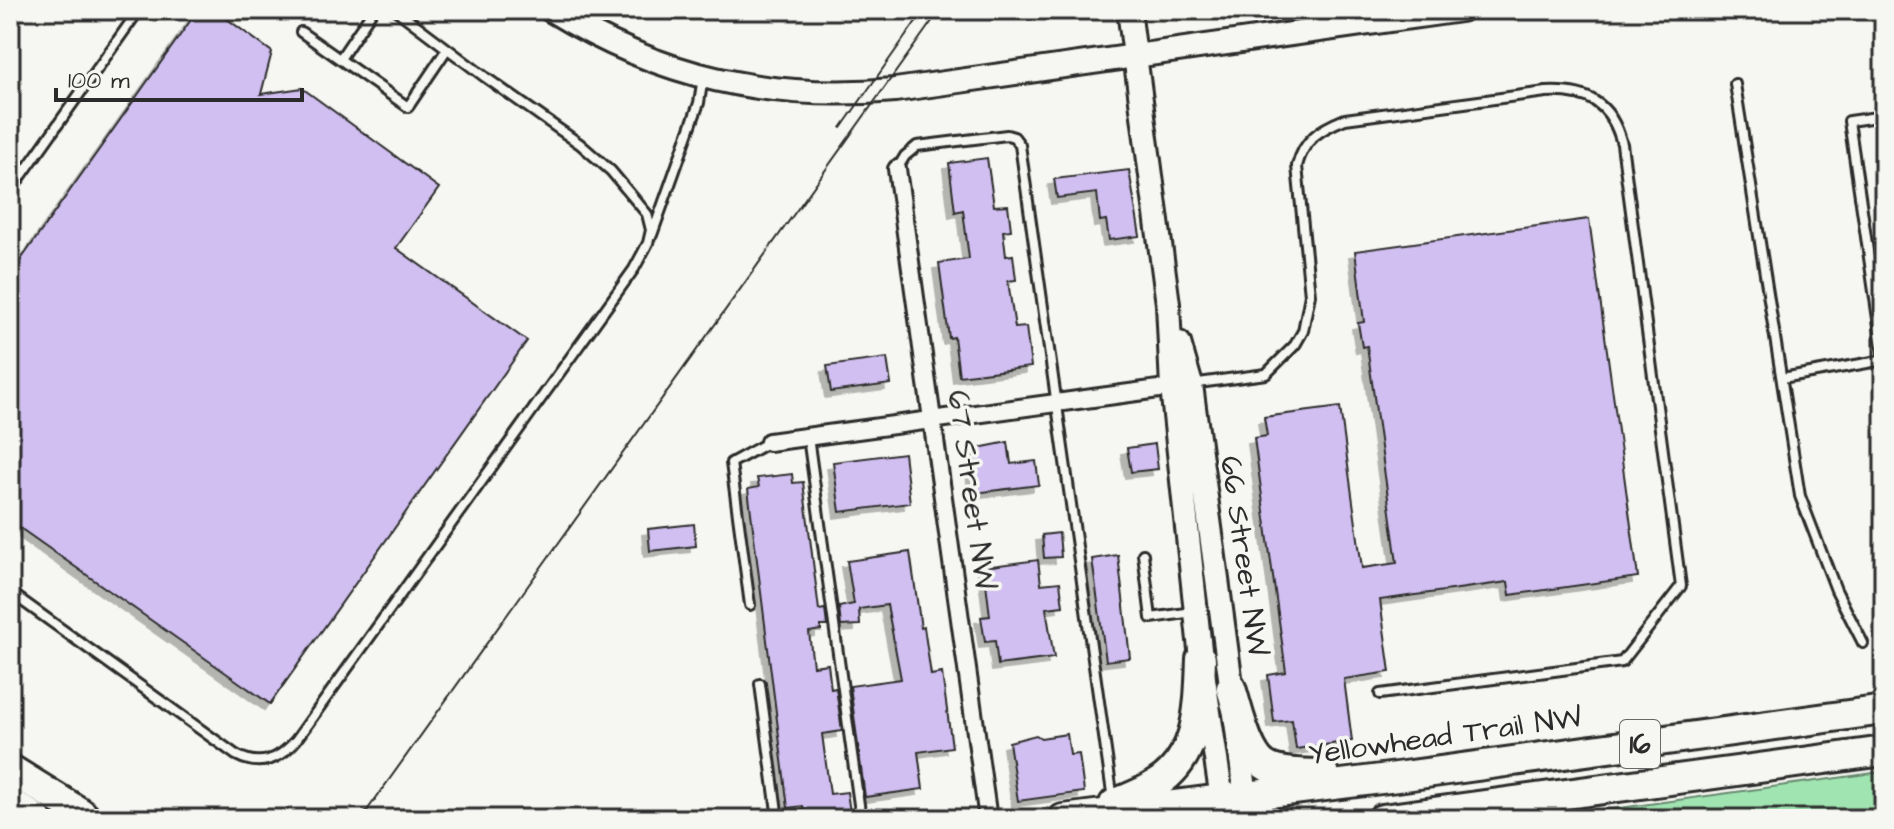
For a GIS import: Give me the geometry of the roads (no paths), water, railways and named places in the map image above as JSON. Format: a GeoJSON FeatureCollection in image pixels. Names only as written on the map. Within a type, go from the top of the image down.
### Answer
{"type":"FeatureCollection","features":[{"type":"Feature","properties":{"kind":"highway"},"geometry":{"type":"LineString","coordinates":[[1095,813],[1154,786],[1175,769],[1189,747],[1198,720],[1201,659]]}},
{"type":"Feature","properties":{"kind":"highway"},"geometry":{"type":"LineString","coordinates":[[1231,688],[1252,752],[1267,767],[1294,772],[1397,777]]}},
{"type":"Feature","properties":{"kind":"highway","name":"Yellowhead Trail NW"},"geometry":{"type":"LineString","coordinates":[[1095,813],[1235,808],[1397,777],[1884,710]]}},
{"type":"Feature","properties":{"kind":"highway","name":"16"},"geometry":{"type":"LineString","coordinates":[[1383,819],[1884,751]]}},
{"type":"Feature","properties":{"kind":"highway"},"geometry":{"type":"LineString","coordinates":[[10,769],[87,819]]}},
{"type":"Feature","properties":{"kind":"highway"},"geometry":{"type":"LineString","coordinates":[[10,802],[37,819]]}},
{"type":"Feature","properties":{"kind":"main road"},"geometry":{"type":"LineString","coordinates":[[551,10],[632,52],[703,77],[790,93],[866,93],[1461,10]]}},
{"type":"Feature","properties":{"kind":"main road","name":"66 Street NW"},"geometry":{"type":"LineString","coordinates":[[1129,10],[1168,304],[1231,688],[1235,808]]}},
{"type":"Feature","properties":{"kind":"main road","name":"66 Street NW"},"geometry":{"type":"LineString","coordinates":[[1181,386],[1201,659],[1235,808]]}},
{"type":"Feature","properties":{"kind":"street","name":"67 Street NW"},"geometry":{"type":"LineString","coordinates":[[897,169],[988,819]]}},
{"type":"Feature","properties":{"kind":"street"},"geometry":{"type":"LineString","coordinates":[[769,442],[1181,386]]}},
{"type":"Feature","properties":{"kind":"lane"},"geometry":{"type":"LineString","coordinates":[[10,192],[139,10]]}},
{"type":"Feature","properties":{"kind":"lane"},"geometry":{"type":"LineString","coordinates":[[340,59],[373,10]]}},
{"type":"Feature","properties":{"kind":"lane"},"geometry":{"type":"LineString","coordinates":[[396,10],[580,144],[611,171],[647,214],[651,230],[648,243]]}},
{"type":"Feature","properties":{"kind":"lane"},"geometry":{"type":"LineString","coordinates":[[301,32],[408,107],[447,49]]}},
{"type":"Feature","properties":{"kind":"lane"},"geometry":{"type":"LineString","coordinates":[[10,592],[236,755],[248,761],[271,760],[296,740],[634,269],[661,214],[699,103],[703,77]]}},
{"type":"Feature","properties":{"kind":"lane"},"geometry":{"type":"LineString","coordinates":[[1735,84],[1800,496],[1836,590],[1863,643]]}},
{"type":"Feature","properties":{"kind":"lane"},"geometry":{"type":"LineString","coordinates":[[1181,386],[1266,374],[1295,345],[1303,331],[1310,295],[1297,166],[1301,152],[1319,131],[1345,119],[1546,92],[1574,92],[1591,98],[1604,107],[1612,118],[1622,144],[1681,586],[1622,662],[1380,694]]}},
{"type":"Feature","properties":{"kind":"lane"},"geometry":{"type":"LineString","coordinates":[[1782,378],[1884,360],[1849,121],[1884,116]]}},
{"type":"Feature","properties":{"kind":"lane"},"geometry":{"type":"LineString","coordinates":[[897,169],[905,156],[917,146],[1007,135],[1014,137],[1020,145],[1057,403],[1095,813]]}},
{"type":"Feature","properties":{"kind":"lane"},"geometry":{"type":"LineString","coordinates":[[1871,272],[1884,270]]}},
{"type":"Feature","properties":{"kind":"lane"},"geometry":{"type":"LineString","coordinates":[[808,437],[861,819]]}},
{"type":"Feature","properties":{"kind":"lane"},"geometry":{"type":"LineString","coordinates":[[750,605],[731,463],[769,442]]}},
{"type":"Feature","properties":{"kind":"lane"},"geometry":{"type":"LineString","coordinates":[[1143,554],[1151,618],[1196,611]]}},
{"type":"Feature","properties":{"kind":"lane"},"geometry":{"type":"LineString","coordinates":[[760,684],[778,819]]}},
{"type":"Feature","properties":{"kind":"tram line"},"geometry":{"type":"LineString","coordinates":[[841,128],[924,10]]}},
{"type":"Feature","properties":{"kind":"tram line"},"geometry":{"type":"LineString","coordinates":[[361,819],[940,10]]}}]}
